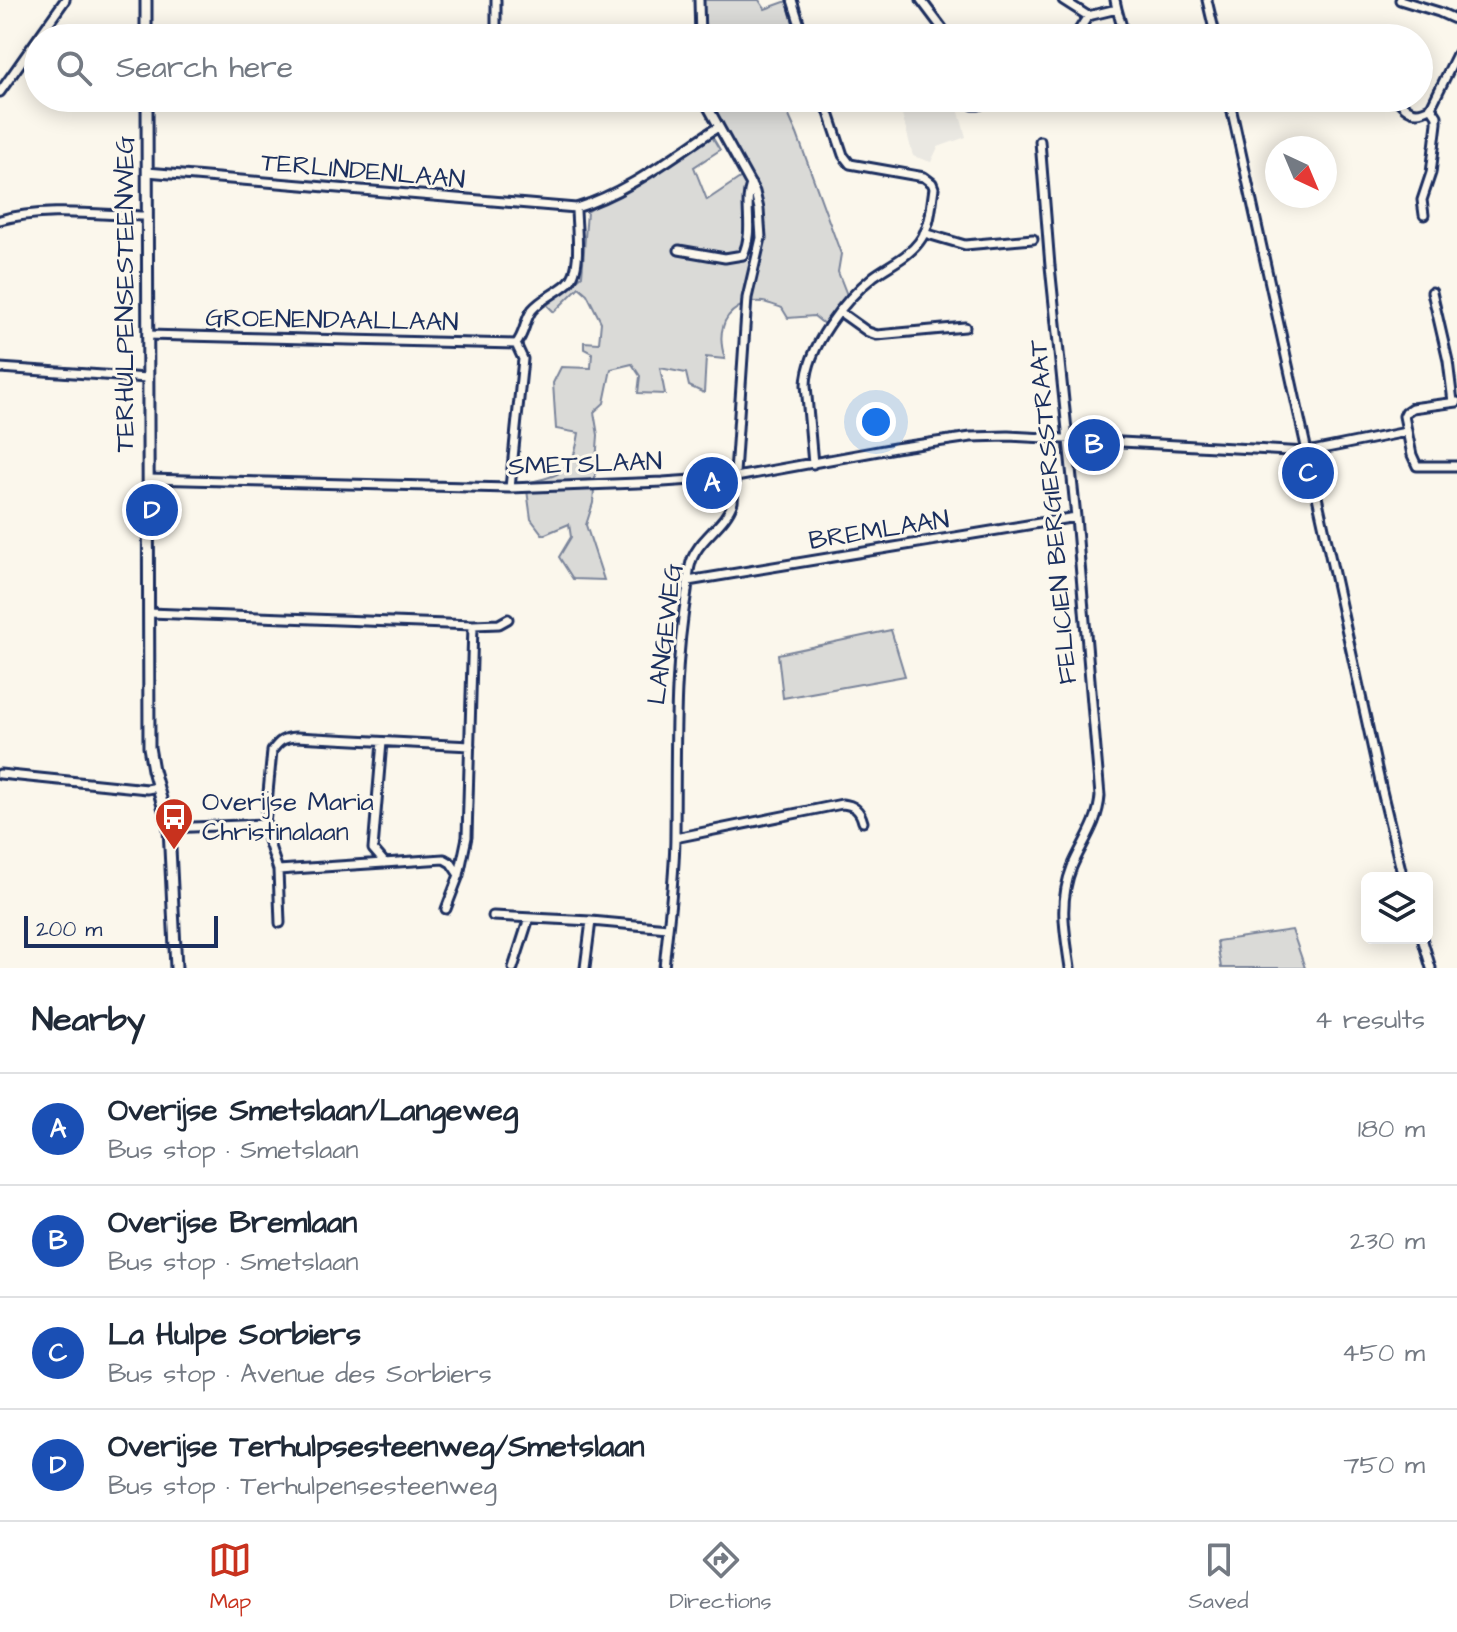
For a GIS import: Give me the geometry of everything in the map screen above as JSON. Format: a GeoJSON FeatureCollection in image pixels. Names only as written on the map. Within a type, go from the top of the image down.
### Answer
{"type":"FeatureCollection","features":[{"type":"Feature","properties":{"kind":"main road"},"geometry":{"type":"LineString","coordinates":[[146,0],[146,24]]}},
{"type":"Feature","properties":{"kind":"main road","name":"TERHULPENSESTEENWEG"},"geometry":{"type":"LineString","coordinates":[[147,112],[149,747],[169,828],[176,968]]}},
{"type":"Feature","properties":{"kind":"street"},"geometry":{"type":"LineString","coordinates":[[48,24],[65,0]]}},
{"type":"Feature","properties":{"kind":"street"},"geometry":{"type":"LineString","coordinates":[[496,0],[496,24]]}},
{"type":"Feature","properties":{"kind":"street"},"geometry":{"type":"LineString","coordinates":[[699,0],[700,24]]}},
{"type":"Feature","properties":{"kind":"street"},"geometry":{"type":"LineString","coordinates":[[792,0],[800,24]]}},
{"type":"Feature","properties":{"kind":"street"},"geometry":{"type":"LineString","coordinates":[[921,0],[938,24]]}},
{"type":"Feature","properties":{"kind":"street"},"geometry":{"type":"LineString","coordinates":[[1063,0],[1088,16]]}},
{"type":"Feature","properties":{"kind":"street"},"geometry":{"type":"LineString","coordinates":[[1207,0],[1213,24]]}},
{"type":"Feature","properties":{"kind":"street"},"geometry":{"type":"LineString","coordinates":[[1400,0],[1457,20]]}},
{"type":"Feature","properties":{"kind":"street"},"geometry":{"type":"LineString","coordinates":[[1083,24],[1088,16],[1116,4],[1121,24]]}},
{"type":"Feature","properties":{"kind":"street"},"geometry":{"type":"LineString","coordinates":[[1433,103],[1457,54]]}},
{"type":"Feature","properties":{"kind":"street"},"geometry":{"type":"LineString","coordinates":[[0,92],[24,58]]}},
{"type":"Feature","properties":{"kind":"street"},"geometry":{"type":"LineString","coordinates":[[1424,215],[1422,200],[1431,173],[1437,123],[1433,110]]}},
{"type":"Feature","properties":{"kind":"street","name":"LANGEWEG"},"geometry":{"type":"LineString","coordinates":[[664,968],[675,838],[677,672],[688,581],[695,551],[731,509],[736,477],[748,288],[759,253],[761,229],[751,184],[710,112]]}},
{"type":"Feature","properties":{"kind":"street"},"geometry":{"type":"LineString","coordinates":[[813,464],[806,372],[810,358],[840,312],[873,277],[912,249],[924,233],[934,188],[924,177],[850,164],[843,155],[829,112]]}},
{"type":"Feature","properties":{"kind":"street"},"geometry":{"type":"LineString","coordinates":[[1232,112],[1402,872]]}},
{"type":"Feature","properties":{"kind":"street"},"geometry":{"type":"LineString","coordinates":[[510,488],[523,359],[516,344],[522,338],[531,311],[575,276],[576,208],[623,188],[718,127]]}},
{"type":"Feature","properties":{"kind":"street","name":"FELICIEN BERGIERSSTRAAT"},"geometry":{"type":"LineString","coordinates":[[1040,141],[1100,796],[1096,818],[1072,869],[1065,894],[1062,917],[1070,968]]}},
{"type":"Feature","properties":{"kind":"street","name":"TERLINDENLAAN"},"geometry":{"type":"LineString","coordinates":[[147,172],[576,208]]}},
{"type":"Feature","properties":{"kind":"street"},"geometry":{"type":"LineString","coordinates":[[679,250],[725,258],[743,255],[750,228],[748,192],[751,184]]}},
{"type":"Feature","properties":{"kind":"street"},"geometry":{"type":"LineString","coordinates":[[0,220],[49,214],[147,216]]}},
{"type":"Feature","properties":{"kind":"street"},"geometry":{"type":"LineString","coordinates":[[924,233],[965,245],[1033,239]]}},
{"type":"Feature","properties":{"kind":"street"},"geometry":{"type":"LineString","coordinates":[[1432,292],[1455,402],[1412,408],[1404,416],[1406,432],[1417,466],[1457,466]]}},
{"type":"Feature","properties":{"kind":"street"},"geometry":{"type":"LineString","coordinates":[[840,312],[877,335],[965,327]]}},
{"type":"Feature","properties":{"kind":"street","name":"GROENENDAALLAAN"},"geometry":{"type":"LineString","coordinates":[[147,335],[516,344]]}},
{"type":"Feature","properties":{"kind":"street"},"geometry":{"type":"LineString","coordinates":[[0,368],[147,378]]}},
{"type":"Feature","properties":{"kind":"street","name":"SMETSLAAN"},"geometry":{"type":"LineString","coordinates":[[148,479],[510,488],[736,477],[971,437],[1008,436],[1307,452],[1406,432]]}},
{"type":"Feature","properties":{"kind":"street","name":"BREMLAAN"},"geometry":{"type":"LineString","coordinates":[[688,581],[1076,517]]}},
{"type":"Feature","properties":{"kind":"street"},"geometry":{"type":"LineString","coordinates":[[149,613],[473,625],[499,624],[508,619]]}},
{"type":"Feature","properties":{"kind":"street"},"geometry":{"type":"LineString","coordinates":[[446,909],[459,875],[467,837],[473,625]]}},
{"type":"Feature","properties":{"kind":"street"},"geometry":{"type":"LineString","coordinates":[[280,923],[278,870],[265,824],[272,751],[279,741],[296,737],[470,746]]}},
{"type":"Feature","properties":{"kind":"street"},"geometry":{"type":"LineString","coordinates":[[362,864],[373,849],[382,742]]}},
{"type":"Feature","properties":{"kind":"street"},"geometry":{"type":"LineString","coordinates":[[0,774],[147,789],[158,787]]}},
{"type":"Feature","properties":{"kind":"street"},"geometry":{"type":"LineString","coordinates":[[675,838],[842,804],[855,807],[863,822]]}},
{"type":"Feature","properties":{"kind":"street"},"geometry":{"type":"LineString","coordinates":[[169,828],[265,824]]}},
{"type":"Feature","properties":{"kind":"street"},"geometry":{"type":"LineString","coordinates":[[278,870],[444,859],[452,858],[465,848]]}},
{"type":"Feature","properties":{"kind":"street"},"geometry":{"type":"LineString","coordinates":[[373,849],[385,863]]}},
{"type":"Feature","properties":{"kind":"street"},"geometry":{"type":"LineString","coordinates":[[444,859],[459,875]]}},
{"type":"Feature","properties":{"kind":"street"},"geometry":{"type":"LineString","coordinates":[[493,916],[668,928]]}},
{"type":"Feature","properties":{"kind":"street"},"geometry":{"type":"LineString","coordinates":[[513,968],[529,918]]}},
{"type":"Feature","properties":{"kind":"street"},"geometry":{"type":"LineString","coordinates":[[585,968],[591,921]]}},
{"type":"Feature","properties":{"kind":"street"},"geometry":{"type":"LineString","coordinates":[[1424,944],[1431,968]]}},
{"type":"Feature","properties":{"kind":"shaded area"},"geometry":{"type":"Polygon","coordinates":[[[702,0],[759,0],[765,9],[787,1],[793,24],[703,24],[702,0]]]}},
{"type":"Feature","properties":{"kind":"shaded area"},"geometry":{"type":"Polygon","coordinates":[[[715,112],[787,112],[841,254],[838,272],[847,295],[824,324],[814,316],[788,318],[782,308],[763,302],[738,307],[723,327],[725,359],[706,357],[704,393],[689,386],[686,373],[660,368],[665,394],[638,393],[640,376],[632,364],[611,369],[604,403],[594,412],[598,435],[593,503],[586,525],[604,580],[573,579],[559,557],[571,537],[569,524],[543,535],[531,519],[526,483],[564,470],[573,456],[579,433],[556,429],[553,383],[561,367],[591,368],[592,353],[584,349],[584,342],[599,343],[601,322],[587,294],[579,287],[554,312],[547,305],[582,276],[587,212],[711,135],[720,150],[694,167],[707,200],[743,176],[715,112]]]}},
{"type":"Feature","properties":{"kind":"shaded area"},"geometry":{"type":"Polygon","coordinates":[[[959,112],[966,137],[938,147],[931,162],[913,156],[902,114],[959,112]]]}},
{"type":"Feature","properties":{"kind":"shaded area"},"geometry":{"type":"Polygon","coordinates":[[[891,630],[905,676],[783,698],[778,654],[891,630]]]}},
{"type":"Feature","properties":{"kind":"shaded area"},"geometry":{"type":"Polygon","coordinates":[[[1292,930],[1305,968],[1221,968],[1217,941],[1292,930]]]}},
{"type":"Feature","properties":{"kind":"place","name":"Overijse Bremlaan"},"geometry":{"type":"Point","coordinates":[1094,445]}},
{"type":"Feature","properties":{"kind":"place","name":"La Hulpe Sorbiers"},"geometry":{"type":"Point","coordinates":[1308,473]}},
{"type":"Feature","properties":{"kind":"place","name":"Overijse Smetslaan/Langeweg"},"geometry":{"type":"Point","coordinates":[712,483]}},
{"type":"Feature","properties":{"kind":"place","name":"Overijse Terhulpsesteenweg/Smetslaan"},"geometry":{"type":"Point","coordinates":[152,510]}},
{"type":"Feature","properties":{"kind":"place","name":"Overijse Maria Christinalaan"},"geometry":{"type":"Point","coordinates":[174,851]}}]}
